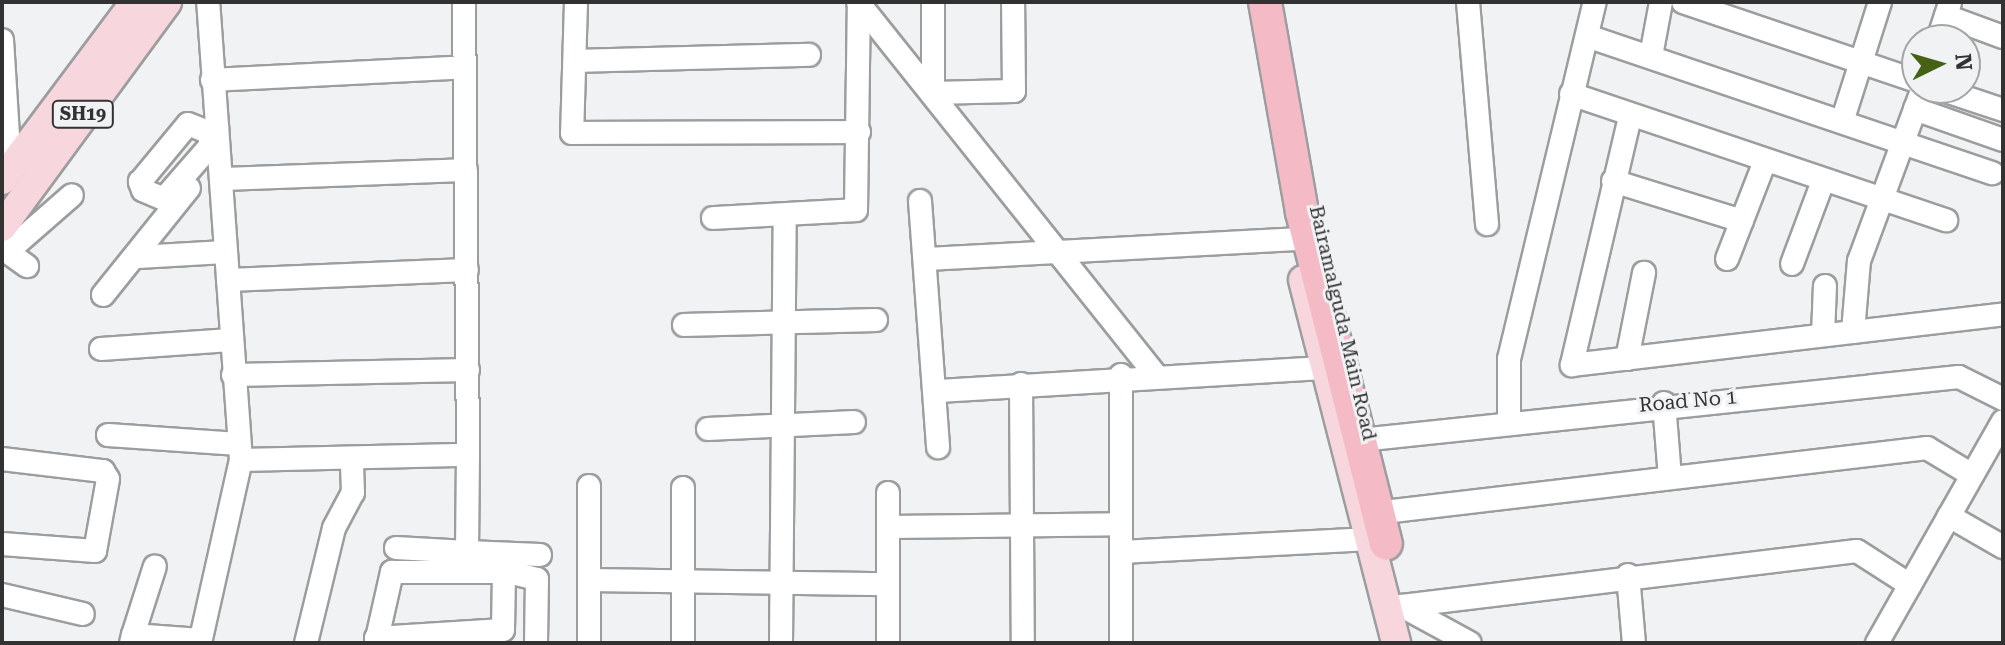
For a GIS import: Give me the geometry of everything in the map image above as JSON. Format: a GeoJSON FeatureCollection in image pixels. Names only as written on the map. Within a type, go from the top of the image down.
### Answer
{"type":"FeatureCollection","features":[{"type":"Feature","properties":{"kind":"highway"},"geometry":{"type":"LineString","coordinates":[[1266,4],[1302,212],[1379,532]]}},
{"type":"Feature","properties":{"kind":"main road","name":"SH19"},"geometry":{"type":"LineString","coordinates":[[4,242],[167,2]]}},
{"type":"Feature","properties":{"kind":"main road"},"geometry":{"type":"LineString","coordinates":[[1266,4],[1294,239],[1324,368],[1379,532],[1396,643]]}},
{"type":"Feature","properties":{"kind":"main road","name":"Bairamalguda Main Road"},"geometry":{"type":"LineString","coordinates":[[1266,4],[1301,140],[1370,439],[1379,532],[1411,643]]}},
{"type":"Feature","properties":{"kind":"main road","name":"SH19"},"geometry":{"type":"LineString","coordinates":[[6,174],[128,6]]}},
{"type":"Feature","properties":{"kind":"street"},"geometry":{"type":"LineString","coordinates":[[155,566],[132,639],[201,641],[240,452],[228,280],[213,151],[208,2]]}},
{"type":"Feature","properties":{"kind":"street"},"geometry":{"type":"LineString","coordinates":[[464,2],[467,552]]}},
{"type":"Feature","properties":{"kind":"street"},"geometry":{"type":"LineString","coordinates":[[576,2],[572,133],[859,132]]}},
{"type":"Feature","properties":{"kind":"street"},"geometry":{"type":"LineString","coordinates":[[858,2],[1156,375]]}},
{"type":"Feature","properties":{"kind":"street"},"geometry":{"type":"LineString","coordinates":[[713,218],[785,217],[856,210],[858,2]]}},
{"type":"Feature","properties":{"kind":"street"},"geometry":{"type":"LineString","coordinates":[[933,2],[933,93]]}},
{"type":"Feature","properties":{"kind":"street"},"geometry":{"type":"LineString","coordinates":[[933,93],[1014,91],[1013,2]]}},
{"type":"Feature","properties":{"kind":"street"},"geometry":{"type":"LineString","coordinates":[[1468,2],[1487,224]]}},
{"type":"Feature","properties":{"kind":"street"},"geometry":{"type":"LineString","coordinates":[[1509,420],[1509,359],[1595,2]]}},
{"type":"Feature","properties":{"kind":"street"},"geometry":{"type":"LineString","coordinates":[[1651,56],[1661,2]]}},
{"type":"Feature","properties":{"kind":"street"},"geometry":{"type":"LineString","coordinates":[[1683,2],[1711,6],[1901,76]]}},
{"type":"Feature","properties":{"kind":"street"},"geometry":{"type":"LineString","coordinates":[[1759,25],[1764,2]]}},
{"type":"Feature","properties":{"kind":"street"},"geometry":{"type":"LineString","coordinates":[[1842,122],[1880,2]]}},
{"type":"Feature","properties":{"kind":"street"},"geometry":{"type":"LineString","coordinates":[[1948,9],[2003,37]]}},
{"type":"Feature","properties":{"kind":"street"},"geometry":{"type":"LineString","coordinates":[[1587,36],[1992,173]]}},
{"type":"Feature","properties":{"kind":"street"},"geometry":{"type":"LineString","coordinates":[[2,40],[6,174]]}},
{"type":"Feature","properties":{"kind":"street"},"geometry":{"type":"LineString","coordinates":[[575,61],[809,55]]}},
{"type":"Feature","properties":{"kind":"street"},"geometry":{"type":"LineString","coordinates":[[212,80],[465,67]]}},
{"type":"Feature","properties":{"kind":"street"},"geometry":{"type":"LineString","coordinates":[[1571,94],[1630,117],[1946,220]]}},
{"type":"Feature","properties":{"kind":"street"},"geometry":{"type":"LineString","coordinates":[[1853,332],[1859,261],[1917,104]]}},
{"type":"Feature","properties":{"kind":"street"},"geometry":{"type":"LineString","coordinates":[[1928,104],[1970,129],[2003,140]]}},
{"type":"Feature","properties":{"kind":"street"},"geometry":{"type":"LineString","coordinates":[[1970,129],[1980,104],[2003,110]]}},
{"type":"Feature","properties":{"kind":"street"},"geometry":{"type":"LineString","coordinates":[[1630,117],[1572,365],[2003,314]]}},
{"type":"Feature","properties":{"kind":"street"},"geometry":{"type":"LineString","coordinates":[[213,151],[466,170]]}},
{"type":"Feature","properties":{"kind":"street"},"geometry":{"type":"LineString","coordinates":[[103,295],[138,257],[213,151]]}},
{"type":"Feature","properties":{"kind":"street"},"geometry":{"type":"LineString","coordinates":[[1727,259],[1765,161]]}},
{"type":"Feature","properties":{"kind":"street"},"geometry":{"type":"LineString","coordinates":[[1613,181],[1742,221]]}},
{"type":"Feature","properties":{"kind":"street"},"geometry":{"type":"LineString","coordinates":[[1792,264],[1823,181]]}},
{"type":"Feature","properties":{"kind":"street"},"geometry":{"type":"LineString","coordinates":[[27,266],[4,242],[72,195]]}},
{"type":"Feature","properties":{"kind":"street"},"geometry":{"type":"LineString","coordinates":[[920,201],[929,259],[938,447]]}},
{"type":"Feature","properties":{"kind":"street"},"geometry":{"type":"LineString","coordinates":[[781,643],[786,424],[785,217]]}},
{"type":"Feature","properties":{"kind":"street"},"geometry":{"type":"LineString","coordinates":[[929,259],[1294,239]]}},
{"type":"Feature","properties":{"kind":"street"},"geometry":{"type":"LineString","coordinates":[[138,257],[225,252]]}},
{"type":"Feature","properties":{"kind":"street"},"geometry":{"type":"LineString","coordinates":[[228,280],[467,270]]}},
{"type":"Feature","properties":{"kind":"street"},"geometry":{"type":"LineString","coordinates":[[1627,359],[1644,273]]}},
{"type":"Feature","properties":{"kind":"street"},"geometry":{"type":"LineString","coordinates":[[1823,335],[1825,286]]}},
{"type":"Feature","properties":{"kind":"street"},"geometry":{"type":"LineString","coordinates":[[684,325],[876,320]]}},
{"type":"Feature","properties":{"kind":"street"},"geometry":{"type":"LineString","coordinates":[[101,349],[231,340]]}},
{"type":"Feature","properties":{"kind":"street"},"geometry":{"type":"LineString","coordinates":[[937,391],[1121,375],[1324,368]]}},
{"type":"Feature","properties":{"kind":"street"},"geometry":{"type":"LineString","coordinates":[[233,375],[468,370]]}},
{"type":"Feature","properties":{"kind":"street"},"geometry":{"type":"LineString","coordinates":[[1121,375],[1121,643]]}},
{"type":"Feature","properties":{"kind":"street","name":"Road No 1"},"geometry":{"type":"LineString","coordinates":[[1370,439],[1664,403],[1959,377],[2003,399]]}},
{"type":"Feature","properties":{"kind":"street"},"geometry":{"type":"LineString","coordinates":[[1021,384],[1025,525],[1023,643]]}},
{"type":"Feature","properties":{"kind":"street"},"geometry":{"type":"LineString","coordinates":[[1664,403],[1670,477]]}},
{"type":"Feature","properties":{"kind":"street"},"geometry":{"type":"LineString","coordinates":[[1877,643],[2003,421]]}},
{"type":"Feature","properties":{"kind":"street"},"geometry":{"type":"LineString","coordinates":[[708,429],[854,422]]}},
{"type":"Feature","properties":{"kind":"street"},"geometry":{"type":"LineString","coordinates":[[108,435],[240,452],[352,461],[468,455]]}},
{"type":"Feature","properties":{"kind":"street"},"geometry":{"type":"LineString","coordinates":[[1121,552],[1379,532],[1670,477],[1927,448],[1972,475]]}},
{"type":"Feature","properties":{"kind":"street"},"geometry":{"type":"LineString","coordinates":[[2,459],[103,471],[108,479],[95,551],[2,544]]}},
{"type":"Feature","properties":{"kind":"street"},"geometry":{"type":"LineString","coordinates":[[306,643],[334,528],[353,493],[352,461]]}},
{"type":"Feature","properties":{"kind":"street"},"geometry":{"type":"LineString","coordinates":[[589,486],[589,643]]}},
{"type":"Feature","properties":{"kind":"street"},"geometry":{"type":"LineString","coordinates":[[683,488],[683,643]]}},
{"type":"Feature","properties":{"kind":"street"},"geometry":{"type":"LineString","coordinates":[[888,493],[888,643]]}},
{"type":"Feature","properties":{"kind":"street"},"geometry":{"type":"LineString","coordinates":[[1949,516],[2003,547]]}},
{"type":"Feature","properties":{"kind":"street"},"geometry":{"type":"LineString","coordinates":[[890,527],[1121,524]]}},
{"type":"Feature","properties":{"kind":"street"},"geometry":{"type":"LineString","coordinates":[[396,548],[467,552],[498,568],[537,579],[536,643]]}},
{"type":"Feature","properties":{"kind":"street"},"geometry":{"type":"LineString","coordinates":[[1402,606],[1628,575],[1857,551],[1910,585]]}},
{"type":"Feature","properties":{"kind":"street"},"geometry":{"type":"LineString","coordinates":[[498,568],[503,630],[376,640],[392,572],[498,568],[540,555]]}},
{"type":"Feature","properties":{"kind":"street"},"geometry":{"type":"LineString","coordinates":[[1628,575],[1634,643]]}},
{"type":"Feature","properties":{"kind":"street"},"geometry":{"type":"LineString","coordinates":[[589,580],[888,584]]}},
{"type":"Feature","properties":{"kind":"street"},"geometry":{"type":"LineString","coordinates":[[2,595],[83,614]]}},
{"type":"Feature","properties":{"kind":"street"},"geometry":{"type":"LineString","coordinates":[[1402,606],[1470,643]]}}]}
